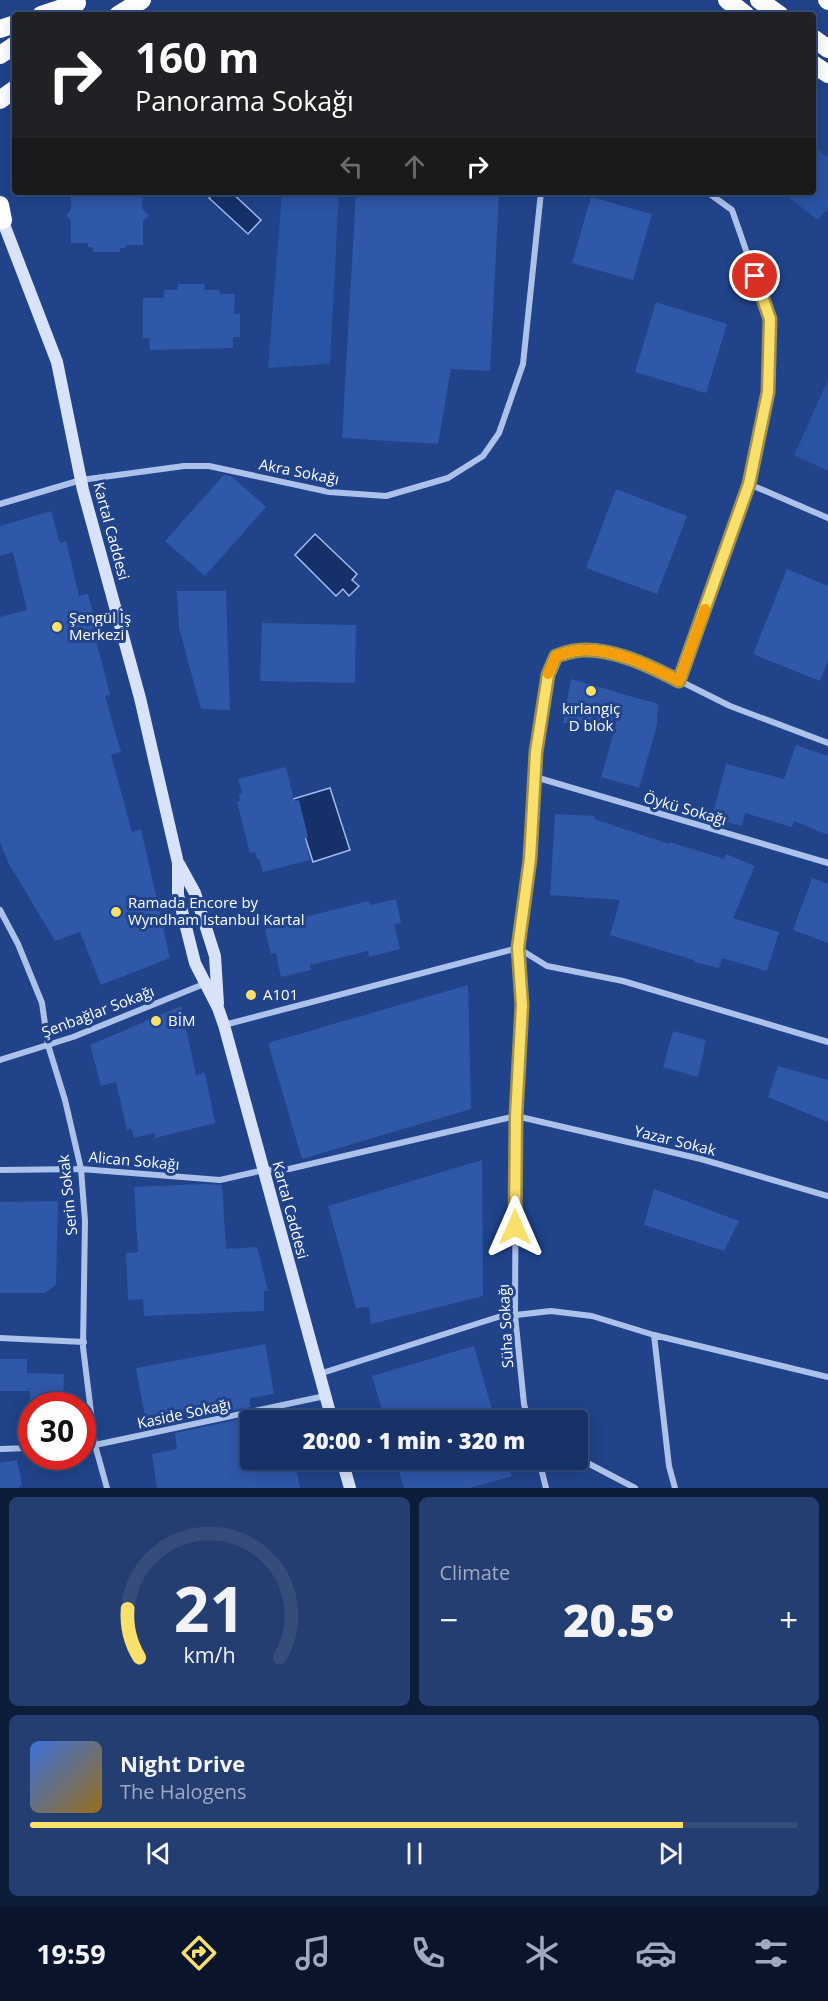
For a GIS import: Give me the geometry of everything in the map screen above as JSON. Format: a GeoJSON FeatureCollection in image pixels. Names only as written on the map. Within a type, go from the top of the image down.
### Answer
{"type":"FeatureCollection","features":[{"type":"Feature","properties":{"kind":"highway"},"geometry":{"type":"LineString","coordinates":[[123,12],[142,0]]}},
{"type":"Feature","properties":{"kind":"highway"},"geometry":{"type":"LineString","coordinates":[[727,0],[742,12]]}},
{"type":"Feature","properties":{"kind":"highway"},"geometry":{"type":"LineString","coordinates":[[759,0],[776,12]]}},
{"type":"Feature","properties":{"kind":"highway"},"geometry":{"type":"LineString","coordinates":[[49,12],[79,1]]}},
{"type":"Feature","properties":{"kind":"highway"},"geometry":{"type":"LineString","coordinates":[[63,12],[79,1]]}},
{"type":"Feature","properties":{"kind":"main road","name":"Kartal Caddesi"},"geometry":{"type":"LineString","coordinates":[[1,212],[57,362],[81,480],[140,698],[178,863],[178,895],[195,963],[224,1024],[329,1410]]}},
{"type":"Feature","properties":{"kind":"main road","name":"Kartal Caddesi"},"geometry":{"type":"LineString","coordinates":[[178,863],[195,893],[215,956],[218,1008]]}},
{"type":"Feature","properties":{"kind":"main road"},"geometry":{"type":"LineString","coordinates":[[345,1470],[350,1488]]}},
{"type":"Feature","properties":{"kind":"street","name":"Akra Sokağı"},"geometry":{"type":"LineString","coordinates":[[0,504],[81,480],[184,466],[209,466],[328,492],[386,496],[448,478],[483,456],[499,433],[524,364],[541,195]]}},
{"type":"Feature","properties":{"kind":"street"},"geometry":{"type":"LineString","coordinates":[[711,195],[732,210],[770,319],[768,392],[749,484],[679,681],[730,706],[828,743]]}},
{"type":"Feature","properties":{"kind":"street"},"geometry":{"type":"LineString","coordinates":[[749,484],[828,518]]}},
{"type":"Feature","properties":{"kind":"street","name":"Süha Sokağı"},"geometry":{"type":"LineString","coordinates":[[526,1410],[515,1316],[516,1116],[522,1005],[518,948],[530,859],[536,752],[548,675],[556,656],[575,651],[597,651],[644,663],[679,681]]}},
{"type":"Feature","properties":{"kind":"street","name":"Öykü Sokağı"},"geometry":{"type":"LineString","coordinates":[[535,777],[828,864]]}},
{"type":"Feature","properties":{"kind":"street","name":"Serin Sokak"},"geometry":{"type":"LineString","coordinates":[[0,910],[18,944],[42,1003],[48,1045],[81,1169],[85,1221],[84,1342],[89,1392]]}},
{"type":"Feature","properties":{"kind":"street"},"geometry":{"type":"LineString","coordinates":[[224,1024],[518,948],[547,966],[623,981],[828,1042]]}},
{"type":"Feature","properties":{"kind":"street","name":"Şenbağlar Sokağı"},"geometry":{"type":"LineString","coordinates":[[0,1060],[48,1045],[204,984]]}},
{"type":"Feature","properties":{"kind":"street","name":"Alican Sokağı"},"geometry":{"type":"LineString","coordinates":[[0,1170],[81,1169],[220,1180],[264,1170],[290,1169],[516,1116]]}},
{"type":"Feature","properties":{"kind":"street","name":"Yazar Sokak"},"geometry":{"type":"LineString","coordinates":[[516,1116],[701,1159],[828,1196]]}},
{"type":"Feature","properties":{"kind":"street"},"geometry":{"type":"LineString","coordinates":[[319,1374],[498,1317],[551,1311],[592,1316],[654,1335],[828,1377]]}},
{"type":"Feature","properties":{"kind":"street"},"geometry":{"type":"LineString","coordinates":[[654,1335],[669,1466],[675,1488]]}},
{"type":"Feature","properties":{"kind":"street"},"geometry":{"type":"LineString","coordinates":[[0,1338],[84,1342]]}},
{"type":"Feature","properties":{"kind":"street","name":"Kaside Sokağı"},"geometry":{"type":"LineString","coordinates":[[96,1445],[325,1396]]}},
{"type":"Feature","properties":{"kind":"street"},"geometry":{"type":"LineString","coordinates":[[0,1449],[18,1448]]}},
{"type":"Feature","properties":{"kind":"street","name":"Serin Sokak"},"geometry":{"type":"LineString","coordinates":[[96,1449],[107,1488]]}},
{"type":"Feature","properties":{"kind":"street"},"geometry":{"type":"LineString","coordinates":[[588,1463],[635,1488]]}},
{"type":"Feature","properties":{"kind":"street"},"geometry":{"type":"LineString","coordinates":[[541,1470],[546,1488]]}},
{"type":"Feature","properties":{"kind":"shaded area"},"geometry":{"type":"Polygon","coordinates":[[[816,148],[828,157],[828,208],[818,220],[785,195],[816,195],[816,148]]]}},
{"type":"Feature","properties":{"kind":"shaded area"},"geometry":{"type":"Polygon","coordinates":[[[212,195],[234,195],[261,220],[248,234],[209,198],[212,195]]]}},
{"type":"Feature","properties":{"kind":"shaded area"},"geometry":{"type":"Polygon","coordinates":[[[282,195],[339,195],[330,364],[268,368],[282,195]]]}},
{"type":"Feature","properties":{"kind":"shaded area"},"geometry":{"type":"Polygon","coordinates":[[[828,380],[828,471],[794,455],[828,380]]]}},
{"type":"Feature","properties":{"kind":"shaded area"},"geometry":{"type":"Polygon","coordinates":[[[315,534],[357,574],[352,580],[359,586],[349,596],[343,589],[336,596],[295,555],[315,534]]]}},
{"type":"Feature","properties":{"kind":"shaded area"},"geometry":{"type":"Polygon","coordinates":[[[330,788],[350,850],[313,862],[293,799],[330,788]]]}},
{"type":"Feature","properties":{"kind":"building"},"geometry":{"type":"Polygon","coordinates":[[[71,195],[143,195],[142,209],[149,216],[143,221],[143,245],[126,245],[126,248],[120,248],[120,252],[93,252],[93,247],[88,247],[88,243],[71,243],[71,220],[66,215],[71,210],[71,195]]]}},
{"type":"Feature","properties":{"kind":"building"},"geometry":{"type":"Polygon","coordinates":[[[356,195],[499,195],[490,371],[451,369],[438,444],[342,438],[356,195]]]}},
{"type":"Feature","properties":{"kind":"building"},"geometry":{"type":"Polygon","coordinates":[[[591,197],[652,214],[633,280],[572,263],[591,197]]]}},
{"type":"Feature","properties":{"kind":"building"},"geometry":{"type":"Polygon","coordinates":[[[178,284],[205,284],[204,290],[219,290],[220,294],[235,294],[234,314],[240,314],[240,337],[233,337],[233,348],[150,350],[149,338],[143,338],[143,298],[164,298],[164,290],[178,290],[178,284]]]}},
{"type":"Feature","properties":{"kind":"building"},"geometry":{"type":"Polygon","coordinates":[[[656,302],[727,324],[706,393],[635,372],[656,302]]]}},
{"type":"Feature","properties":{"kind":"building"},"geometry":{"type":"Polygon","coordinates":[[[224,475],[231,476],[266,507],[205,576],[165,541],[224,475]]]}},
{"type":"Feature","properties":{"kind":"building"},"geometry":{"type":"Polygon","coordinates":[[[616,489],[687,516],[657,594],[586,568],[616,489]]]}},
{"type":"Feature","properties":{"kind":"building"},"geometry":{"type":"Polygon","coordinates":[[[51,511],[60,543],[66,541],[79,596],[88,594],[100,639],[96,640],[110,695],[105,696],[121,752],[111,755],[132,832],[141,829],[170,958],[101,985],[80,932],[55,941],[9,864],[0,843],[0,617],[27,610],[13,552],[0,556],[0,526],[51,511]]]}},
{"type":"Feature","properties":{"kind":"building"},"geometry":{"type":"Polygon","coordinates":[[[787,569],[828,586],[828,660],[820,681],[753,654],[787,569]]]}},
{"type":"Feature","properties":{"kind":"building"},"geometry":{"type":"Polygon","coordinates":[[[177,591],[226,591],[230,710],[201,709],[179,628],[177,591]]]}},
{"type":"Feature","properties":{"kind":"building"},"geometry":{"type":"Polygon","coordinates":[[[262,623],[356,625],[355,683],[260,681],[262,623]]]}},
{"type":"Feature","properties":{"kind":"building"},"geometry":{"type":"Polygon","coordinates":[[[571,679],[658,704],[657,725],[639,788],[601,777],[616,725],[563,723],[571,679]]]}},
{"type":"Feature","properties":{"kind":"building"},"geometry":{"type":"Polygon","coordinates":[[[796,745],[828,756],[828,835],[794,821],[792,827],[745,813],[742,826],[712,818],[726,764],[784,779],[796,745]]]}},
{"type":"Feature","properties":{"kind":"building"},"geometry":{"type":"Polygon","coordinates":[[[286,767],[294,801],[299,800],[308,837],[305,838],[310,860],[263,872],[255,852],[250,853],[237,802],[240,801],[239,794],[242,793],[238,779],[286,767]]]}},
{"type":"Feature","properties":{"kind":"building"},"geometry":{"type":"Polygon","coordinates":[[[555,814],[594,816],[594,819],[669,844],[670,842],[724,859],[726,854],[755,866],[733,918],[779,932],[767,971],[722,958],[719,968],[610,935],[620,900],[550,895],[555,814]]]}},
{"type":"Feature","properties":{"kind":"building"},"geometry":{"type":"Polygon","coordinates":[[[812,878],[828,884],[828,943],[793,930],[812,878]]]}},
{"type":"Feature","properties":{"kind":"building"},"geometry":{"type":"Polygon","coordinates":[[[396,899],[401,923],[394,924],[400,949],[369,957],[368,951],[310,965],[311,970],[281,977],[276,953],[271,954],[265,929],[369,901],[370,905],[396,899]]]}},
{"type":"Feature","properties":{"kind":"building"},"geometry":{"type":"Polygon","coordinates":[[[468,985],[471,1109],[302,1159],[268,1043],[468,985]]]}},
{"type":"Feature","properties":{"kind":"building"},"geometry":{"type":"Polygon","coordinates":[[[181,1006],[196,1075],[205,1073],[215,1123],[155,1138],[154,1133],[134,1138],[131,1128],[127,1130],[116,1082],[101,1086],[90,1045],[181,1006]]]}},
{"type":"Feature","properties":{"kind":"building"},"geometry":{"type":"Polygon","coordinates":[[[673,1031],[706,1040],[698,1077],[663,1067],[673,1031]]]}},
{"type":"Feature","properties":{"kind":"building"},"geometry":{"type":"Polygon","coordinates":[[[778,1066],[828,1080],[828,1122],[768,1097],[778,1066]]]}},
{"type":"Feature","properties":{"kind":"building"},"geometry":{"type":"Polygon","coordinates":[[[482,1160],[483,1296],[371,1324],[369,1307],[356,1308],[328,1206],[482,1160]]]}},
{"type":"Feature","properties":{"kind":"building"},"geometry":{"type":"Polygon","coordinates":[[[222,1185],[226,1249],[257,1247],[268,1291],[264,1291],[264,1311],[144,1316],[143,1299],[128,1300],[126,1253],[138,1252],[134,1187],[222,1185]]]}},
{"type":"Feature","properties":{"kind":"building"},"geometry":{"type":"Polygon","coordinates":[[[654,1189],[739,1221],[724,1251],[644,1225],[654,1189]]]}},
{"type":"Feature","properties":{"kind":"building"},"geometry":{"type":"Polygon","coordinates":[[[58,1201],[56,1285],[45,1293],[0,1293],[0,1202],[58,1201]]]}},
{"type":"Feature","properties":{"kind":"building"},"geometry":{"type":"Polygon","coordinates":[[[265,1344],[274,1394],[250,1398],[250,1407],[173,1423],[171,1412],[145,1417],[136,1368],[265,1344]]]}},
{"type":"Feature","properties":{"kind":"building"},"geometry":{"type":"Polygon","coordinates":[[[474,1346],[492,1410],[382,1410],[372,1376],[474,1346]]]}},
{"type":"Feature","properties":{"kind":"building"},"geometry":{"type":"Polygon","coordinates":[[[0,1359],[27,1359],[27,1373],[64,1374],[63,1392],[0,1391],[0,1359]]]}},
{"type":"Feature","properties":{"kind":"building"},"geometry":{"type":"Polygon","coordinates":[[[240,1419],[240,1470],[296,1470],[300,1488],[157,1488],[152,1454],[177,1449],[175,1433],[240,1419]]]}},
{"type":"Feature","properties":{"kind":"building"},"geometry":{"type":"Polygon","coordinates":[[[17,1460],[22,1485],[19,1488],[0,1488],[0,1463],[17,1460]]]}},
{"type":"Feature","properties":{"kind":"building"},"geometry":{"type":"Polygon","coordinates":[[[399,1470],[510,1470],[512,1476],[470,1488],[404,1488],[399,1470]]]}},
{"type":"Feature","properties":{"kind":"slow traffic"},"geometry":{"type":"LineString","coordinates":[[548,674],[556,656],[575,651],[597,651],[644,663],[679,681],[705,609]]}},
{"type":"Feature","properties":{"kind":"place","name":"Şengül İş Merkezi"},"geometry":{"type":"Point","coordinates":[57,627]}},
{"type":"Feature","properties":{"kind":"place","name":"kırlangiç D blok"},"geometry":{"type":"Point","coordinates":[591,691]}},
{"type":"Feature","properties":{"kind":"place","name":"Ramada Encore by Wyndham Istanbul Kartal"},"geometry":{"type":"Point","coordinates":[116,912]}},
{"type":"Feature","properties":{"kind":"place","name":"A101"},"geometry":{"type":"Point","coordinates":[251,995]}},
{"type":"Feature","properties":{"kind":"place","name":"BİM"},"geometry":{"type":"Point","coordinates":[156,1021]}},
{"type":"Feature","properties":{"kind":"route"},"geometry":{"type":"LineString","coordinates":[[515,1227],[516,1116],[522,1005],[518,948],[530,859],[536,752],[548,675],[556,656],[575,651],[597,651],[644,663],[679,681],[749,484],[768,392],[770,319],[755,276]]}}]}
